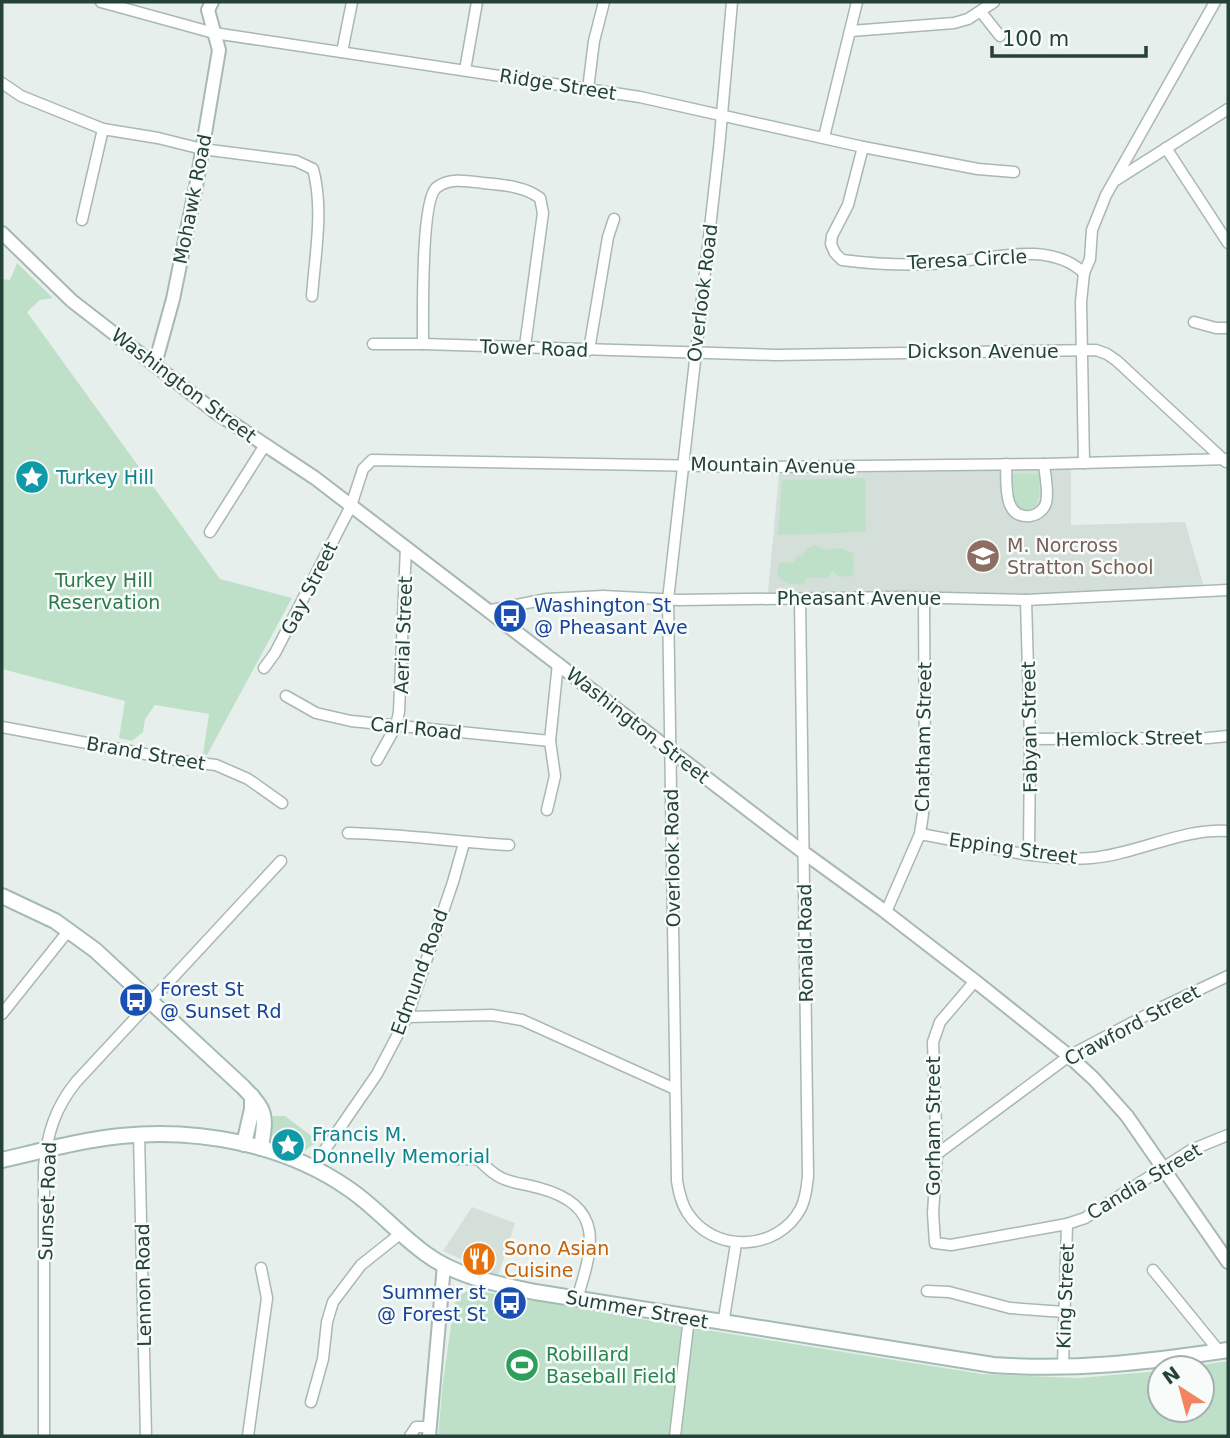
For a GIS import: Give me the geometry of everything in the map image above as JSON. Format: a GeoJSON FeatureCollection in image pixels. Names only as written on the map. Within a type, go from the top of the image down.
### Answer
{"type":"FeatureCollection","features":[{"type":"Feature","properties":{"kind":"main road"},"geometry":{"type":"LineString","coordinates":[[2,897],[39,912],[95,950],[252,1097],[264,1116],[261,1148]]}},
{"type":"Feature","properties":{"kind":"main road"},"geometry":{"type":"LineString","coordinates":[[244,1144],[252,1110],[252,1097]]}},
{"type":"Feature","properties":{"kind":"main road","name":"Summer Street"},"geometry":{"type":"LineString","coordinates":[[2,1160],[106,1138],[139,1135],[179,1135],[244,1144],[313,1167],[348,1188],[400,1234],[444,1265],[509,1287],[723,1324],[969,1362],[1018,1367],[1133,1364],[1224,1350]]}},
{"type":"Feature","properties":{"kind":"street","name":"Ridge Street"},"geometry":{"type":"LineString","coordinates":[[101,2],[214,33],[640,97],[863,147],[978,169],[1014,172]]}},
{"type":"Feature","properties":{"kind":"street","name":"Mohawk Road"},"geometry":{"type":"LineString","coordinates":[[155,364],[173,299],[219,50],[208,10],[212,2]]}},
{"type":"Feature","properties":{"kind":"street"},"geometry":{"type":"LineString","coordinates":[[342,52],[352,2]]}},
{"type":"Feature","properties":{"kind":"street"},"geometry":{"type":"LineString","coordinates":[[465,70],[477,2]]}},
{"type":"Feature","properties":{"kind":"street"},"geometry":{"type":"LineString","coordinates":[[588,89],[594,41],[604,2]]}},
{"type":"Feature","properties":{"kind":"street","name":"Overlook Road"},"geometry":{"type":"LineString","coordinates":[[732,2],[723,114],[668,600],[677,1181],[687,1212],[696,1223],[721,1240],[736,1244]]}},
{"type":"Feature","properties":{"kind":"street"},"geometry":{"type":"LineString","coordinates":[[824,137],[857,2]]}},
{"type":"Feature","properties":{"kind":"street"},"geometry":{"type":"LineString","coordinates":[[851,31],[945,24],[968,19],[994,2]]}},
{"type":"Feature","properties":{"kind":"street"},"geometry":{"type":"LineString","coordinates":[[1084,463],[1081,302],[1095,218],[1215,2]]}},
{"type":"Feature","properties":{"kind":"street"},"geometry":{"type":"LineString","coordinates":[[981,12],[1000,36]]}},
{"type":"Feature","properties":{"kind":"street"},"geometry":{"type":"LineString","coordinates":[[2,83],[58,113],[103,129],[202,149],[296,161],[313,169],[318,186],[318,210],[312,296]]}},
{"type":"Feature","properties":{"kind":"street"},"geometry":{"type":"LineString","coordinates":[[1113,183],[1228,109]]}},
{"type":"Feature","properties":{"kind":"street"},"geometry":{"type":"LineString","coordinates":[[82,220],[103,129]]}},
{"type":"Feature","properties":{"kind":"street","name":"Teresa Circle"},"geometry":{"type":"LineString","coordinates":[[863,147],[848,205],[832,236],[831,244],[842,260],[936,264],[1013,255],[1043,255],[1068,261],[1084,273]]}},
{"type":"Feature","properties":{"kind":"street"},"geometry":{"type":"LineString","coordinates":[[1166,148],[1228,243]]}},
{"type":"Feature","properties":{"kind":"street"},"geometry":{"type":"LineString","coordinates":[[423,344],[430,199],[436,189],[449,181],[467,181],[530,190],[540,198],[543,213],[525,346]]}},
{"type":"Feature","properties":{"kind":"street"},"geometry":{"type":"LineString","coordinates":[[589,350],[608,237],[614,219]]}},
{"type":"Feature","properties":{"kind":"street","name":"Washington Street"},"geometry":{"type":"LineString","coordinates":[[2,233],[72,301],[214,411],[315,478],[491,610],[803,852],[886,912],[1069,1056],[1113,1100],[1228,1262]]}},
{"type":"Feature","properties":{"kind":"street"},"geometry":{"type":"LineString","coordinates":[[1194,322],[1228,328]]}},
{"type":"Feature","properties":{"kind":"street","name":"Tower Road"},"geometry":{"type":"LineString","coordinates":[[373,344],[525,346],[695,353]]}},
{"type":"Feature","properties":{"kind":"street","name":"Dickson Avenue"},"geometry":{"type":"LineString","coordinates":[[695,353],[776,355],[1096,350],[1117,360],[1227,461]]}},
{"type":"Feature","properties":{"kind":"street"},"geometry":{"type":"LineString","coordinates":[[210,532],[265,445]]}},
{"type":"Feature","properties":{"kind":"street","name":"Mountain Avenue"},"geometry":{"type":"LineString","coordinates":[[351,506],[363,469],[372,460],[770,467],[1227,461]]}},
{"type":"Feature","properties":{"kind":"street"},"geometry":{"type":"LineString","coordinates":[[1006,464],[1008,499],[1011,508],[1019,516],[1041,511],[1046,502],[1044,464]]}},
{"type":"Feature","properties":{"kind":"street","name":"Gay Street"},"geometry":{"type":"LineString","coordinates":[[264,668],[275,653],[351,506]]}},
{"type":"Feature","properties":{"kind":"street","name":"Aerial Street"},"geometry":{"type":"LineString","coordinates":[[377,760],[396,726],[401,694],[406,547]]}},
{"type":"Feature","properties":{"kind":"street","name":"Pheasant Avenue"},"geometry":{"type":"LineString","coordinates":[[491,610],[547,599],[603,597],[668,600],[1026,600],[1228,590]]}},
{"type":"Feature","properties":{"kind":"street","name":"Ronald Road"},"geometry":{"type":"LineString","coordinates":[[736,1244],[776,1234],[791,1222],[801,1208],[808,1176],[800,598]]}},
{"type":"Feature","properties":{"kind":"street","name":"Chatham Street"},"geometry":{"type":"LineString","coordinates":[[886,912],[920,834],[925,779],[924,598]]}},
{"type":"Feature","properties":{"kind":"street","name":"Fabyan Street"},"geometry":{"type":"LineString","coordinates":[[1026,600],[1030,739],[1029,854]]}},
{"type":"Feature","properties":{"kind":"street"},"geometry":{"type":"LineString","coordinates":[[547,810],[555,776],[550,741],[558,663]]}},
{"type":"Feature","properties":{"kind":"street","name":"Carl Road"},"geometry":{"type":"LineString","coordinates":[[286,696],[316,713],[351,721],[550,741]]}},
{"type":"Feature","properties":{"kind":"street","name":"Brand Street"},"geometry":{"type":"LineString","coordinates":[[2,727],[216,765],[248,779],[282,803]]}},
{"type":"Feature","properties":{"kind":"street","name":"Hemlock Street"},"geometry":{"type":"LineString","coordinates":[[1030,739],[1228,736]]}},
{"type":"Feature","properties":{"kind":"street","name":"Epping Street"},"geometry":{"type":"LineString","coordinates":[[920,834],[1029,854],[1088,858],[1203,831],[1228,831]]}},
{"type":"Feature","properties":{"kind":"street"},"geometry":{"type":"LineString","coordinates":[[348,833],[391,834],[464,843],[509,845]]}},
{"type":"Feature","properties":{"kind":"street","name":"Edmund Road"},"geometry":{"type":"LineString","coordinates":[[313,1167],[370,1085],[407,1017],[464,843]]}},
{"type":"Feature","properties":{"kind":"street"},"geometry":{"type":"LineString","coordinates":[[151,1003],[281,861]]}},
{"type":"Feature","properties":{"kind":"street"},"geometry":{"type":"LineString","coordinates":[[2,1014],[69,930]]}},
{"type":"Feature","properties":{"kind":"street","name":"Crawford Street"},"geometry":{"type":"LineString","coordinates":[[937,1154],[1069,1056],[1228,976]]}},
{"type":"Feature","properties":{"kind":"street","name":"Gorham Street"},"geometry":{"type":"LineString","coordinates":[[935,1243],[933,1213],[937,1154],[933,1042],[940,1022],[975,981]]}},
{"type":"Feature","properties":{"kind":"street","name":"Sunset Road"},"geometry":{"type":"LineString","coordinates":[[44,1436],[46,1150],[53,1120],[67,1094],[151,1003]]}},
{"type":"Feature","properties":{"kind":"street"},"geometry":{"type":"LineString","coordinates":[[407,1017],[492,1016],[522,1020],[675,1089]]}},
{"type":"Feature","properties":{"kind":"street","name":"Lennon Road"},"geometry":{"type":"LineString","coordinates":[[139,1135],[146,1436]]}},
{"type":"Feature","properties":{"kind":"street","name":"Candia Street"},"geometry":{"type":"LineString","coordinates":[[935,1243],[951,1245],[1067,1224],[1094,1214],[1204,1143],[1228,1135]]}},
{"type":"Feature","properties":{"kind":"street"},"geometry":{"type":"LineString","coordinates":[[453,1159],[478,1159],[500,1180],[563,1196],[579,1208],[589,1223],[591,1237],[590,1253],[577,1299]]}},
{"type":"Feature","properties":{"kind":"street","name":"King Street"},"geometry":{"type":"LineString","coordinates":[[1063,1367],[1067,1224]]}},
{"type":"Feature","properties":{"kind":"street"},"geometry":{"type":"LineString","coordinates":[[311,1402],[323,1359],[327,1322],[333,1302],[361,1265],[400,1234]]}},
{"type":"Feature","properties":{"kind":"street"},"geometry":{"type":"LineString","coordinates":[[723,1324],[736,1244]]}},
{"type":"Feature","properties":{"kind":"street"},"geometry":{"type":"LineString","coordinates":[[410,1436],[416,1427],[430,1431],[444,1265]]}},
{"type":"Feature","properties":{"kind":"street"},"geometry":{"type":"LineString","coordinates":[[248,1436],[267,1298],[261,1268]]}},
{"type":"Feature","properties":{"kind":"street"},"geometry":{"type":"LineString","coordinates":[[1153,1270],[1224,1350]]}},
{"type":"Feature","properties":{"kind":"street"},"geometry":{"type":"LineString","coordinates":[[927,1291],[949,1292],[1010,1308],[1064,1312]]}},
{"type":"Feature","properties":{"kind":"street"},"geometry":{"type":"LineString","coordinates":[[675,1436],[689,1318]]}},
{"type":"Feature","properties":{"kind":"shaded area","name":"M. Norcross Stratton School"},"geometry":{"type":"Polygon","coordinates":[[[1071,469],[1071,525],[1185,522],[1204,587],[1028,594],[895,591],[768,593],[779,474],[1071,469]]]}},
{"type":"Feature","properties":{"kind":"shaded area"},"geometry":{"type":"Polygon","coordinates":[[[472,1207],[515,1223],[498,1276],[443,1251],[472,1207]]]}},
{"type":"Feature","properties":{"kind":"green space","name":"Turkey Hill Reservation"},"geometry":{"type":"Polygon","coordinates":[[[17,263],[53,298],[40,300],[27,312],[220,579],[292,598],[207,755],[203,754],[209,714],[155,705],[145,719],[143,732],[132,741],[119,738],[125,701],[2,669],[2,279],[10,280],[17,263]]]}},
{"type":"Feature","properties":{"kind":"green space"},"geometry":{"type":"Polygon","coordinates":[[[1010,474],[1040,474],[1039,496],[1035,507],[1025,511],[1015,505],[1011,496],[1010,474]]]}},
{"type":"Feature","properties":{"kind":"green space"},"geometry":{"type":"Polygon","coordinates":[[[865,478],[866,532],[778,535],[782,480],[865,478]]]}},
{"type":"Feature","properties":{"kind":"green space"},"geometry":{"type":"Polygon","coordinates":[[[815,545],[826,550],[841,548],[853,553],[853,575],[838,576],[832,571],[828,578],[806,578],[805,584],[792,584],[782,580],[777,573],[779,563],[794,562],[796,557],[815,545]]]}},
{"type":"Feature","properties":{"kind":"green space"},"geometry":{"type":"Polygon","coordinates":[[[273,1116],[285,1116],[318,1141],[303,1152],[282,1145],[271,1134],[273,1116]]]}},
{"type":"Feature","properties":{"kind":"green space"},"geometry":{"type":"Polygon","coordinates":[[[473,1290],[982,1374],[1079,1378],[1146,1372],[1146,1424],[1216,1424],[1216,1363],[1228,1361],[1228,1436],[438,1436],[454,1305],[461,1294],[473,1290]]]}},
{"type":"Feature","properties":{"kind":"place","name":"Turkey Hill"},"geometry":{"type":"Point","coordinates":[32,477]}},
{"type":"Feature","properties":{"kind":"place","name":"M. Norcross Stratton School"},"geometry":{"type":"Point","coordinates":[983,556]}},
{"type":"Feature","properties":{"kind":"place","name":"Washington St @ Pheasant Ave"},"geometry":{"type":"Point","coordinates":[510,616]}},
{"type":"Feature","properties":{"kind":"place","name":"Forest St @ Sunset Rd"},"geometry":{"type":"Point","coordinates":[136,1000]}},
{"type":"Feature","properties":{"kind":"place","name":"Francis M. Donnelly Memorial"},"geometry":{"type":"Point","coordinates":[288,1145]}},
{"type":"Feature","properties":{"kind":"place","name":"Sono Asian Cuisine"},"geometry":{"type":"Point","coordinates":[479,1259]}},
{"type":"Feature","properties":{"kind":"place","name":"Summer st @ Forest St"},"geometry":{"type":"Point","coordinates":[510,1303]}},
{"type":"Feature","properties":{"kind":"place","name":"Robillard Baseball Field"},"geometry":{"type":"Point","coordinates":[522,1365]}}]}
